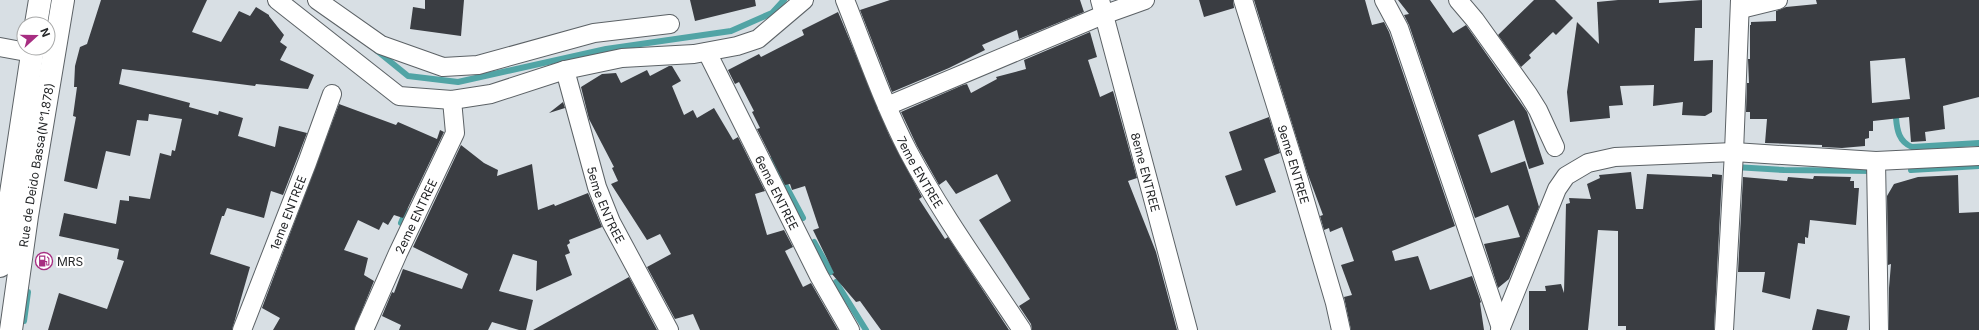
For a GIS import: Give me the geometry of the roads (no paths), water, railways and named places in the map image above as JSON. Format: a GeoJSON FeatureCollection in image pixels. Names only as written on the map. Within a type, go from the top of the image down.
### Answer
{"type":"FeatureCollection","features":[{"type":"Feature","properties":{"kind":"main road"},"geometry":{"type":"LineString","coordinates":[[37,16],[40,0]]}},
{"type":"Feature","properties":{"kind":"main road","name":"Rue de Deido Bassa(N°1.878)"},"geometry":{"type":"LineString","coordinates":[[0,266],[17,214],[63,0]]}},
{"type":"Feature","properties":{"kind":"main road","name":"Rue de Deido Bassa(N°1.878)"},"geometry":{"type":"LineString","coordinates":[[11,330],[17,214],[31,56]]}},
{"type":"Feature","properties":{"kind":"street"},"geometry":{"type":"LineString","coordinates":[[277,0],[399,96],[452,100],[491,94],[565,70],[622,58],[707,52],[758,39],[804,0]]}},
{"type":"Feature","properties":{"kind":"street"},"geometry":{"type":"LineString","coordinates":[[317,0],[381,45],[443,67],[478,65],[594,34],[670,24]]}},
{"type":"Feature","properties":{"kind":"street","name":"7eme ENTREE"},"geometry":{"type":"LineString","coordinates":[[845,0],[887,106],[908,150],[932,193],[1022,330]]}},
{"type":"Feature","properties":{"kind":"street"},"geometry":{"type":"LineString","coordinates":[[887,106],[1101,7],[1144,0]]}},
{"type":"Feature","properties":{"kind":"street","name":"9eme ENTREE"},"geometry":{"type":"LineString","coordinates":[[1243,0],[1300,182],[1335,303],[1341,330]]}},
{"type":"Feature","properties":{"kind":"street"},"geometry":{"type":"LineString","coordinates":[[1384,0],[1399,28],[1500,329]]}},
{"type":"Feature","properties":{"kind":"street"},"geometry":{"type":"LineString","coordinates":[[1458,0],[1528,94],[1538,110],[1555,147]]}},
{"type":"Feature","properties":{"kind":"street"},"geometry":{"type":"LineString","coordinates":[[1724,330],[1741,4],[1778,0]]}},
{"type":"Feature","properties":{"kind":"street","name":"8eme ENTREE"},"geometry":{"type":"LineString","coordinates":[[1101,7],[1188,330]]}},
{"type":"Feature","properties":{"kind":"street"},"geometry":{"type":"LineString","coordinates":[[0,47],[16,48]]}},
{"type":"Feature","properties":{"kind":"street","name":"6eme ENTREE"},"geometry":{"type":"LineString","coordinates":[[707,52],[819,276],[850,330]]}},
{"type":"Feature","properties":{"kind":"street","name":"5eme ENTREE"},"geometry":{"type":"LineString","coordinates":[[565,70],[598,187],[610,222],[669,330]]}},
{"type":"Feature","properties":{"kind":"street","name":"1eme ENTREE"},"geometry":{"type":"LineString","coordinates":[[242,330],[307,163],[332,94]]}},
{"type":"Feature","properties":{"kind":"street","name":"2eme ENTREE"},"geometry":{"type":"LineString","coordinates":[[364,330],[398,253],[455,133],[452,100]]}},
{"type":"Feature","properties":{"kind":"street"},"geometry":{"type":"LineString","coordinates":[[1500,329],[1557,189],[1566,176],[1588,163],[1615,157],[1734,152],[1876,161],[1979,156]]}},
{"type":"Feature","properties":{"kind":"street"},"geometry":{"type":"LineString","coordinates":[[1876,161],[1879,330]]}},
{"type":"Feature","properties":{"kind":"waterway"},"geometry":{"type":"LineString","coordinates":[[376,50],[408,76],[458,82],[606,49],[731,31],[772,13],[784,0]]}},
{"type":"Feature","properties":{"kind":"waterway"},"geometry":{"type":"LineString","coordinates":[[1896,118],[1901,139],[1912,147],[1979,143]]}},
{"type":"Feature","properties":{"kind":"waterway"},"geometry":{"type":"LineString","coordinates":[[772,160],[803,218]]}},
{"type":"Feature","properties":{"kind":"waterway"},"geometry":{"type":"LineString","coordinates":[[1911,170],[1979,166]]}},
{"type":"Feature","properties":{"kind":"waterway"},"geometry":{"type":"LineString","coordinates":[[1735,167],[1784,170],[1875,171]]}},
{"type":"Feature","properties":{"kind":"waterway"},"geometry":{"type":"LineString","coordinates":[[401,223],[406,211]]}},
{"type":"Feature","properties":{"kind":"waterway"},"geometry":{"type":"LineString","coordinates":[[814,242],[831,272]]}},
{"type":"Feature","properties":{"kind":"waterway"},"geometry":{"type":"LineString","coordinates":[[836,282],[866,330]]}},
{"type":"Feature","properties":{"kind":"waterway"},"geometry":{"type":"LineString","coordinates":[[24,321],[28,292]]}},
{"type":"Feature","properties":{"kind":"place","name":"MRS"},"geometry":{"type":"Point","coordinates":[44,261]}}]}
